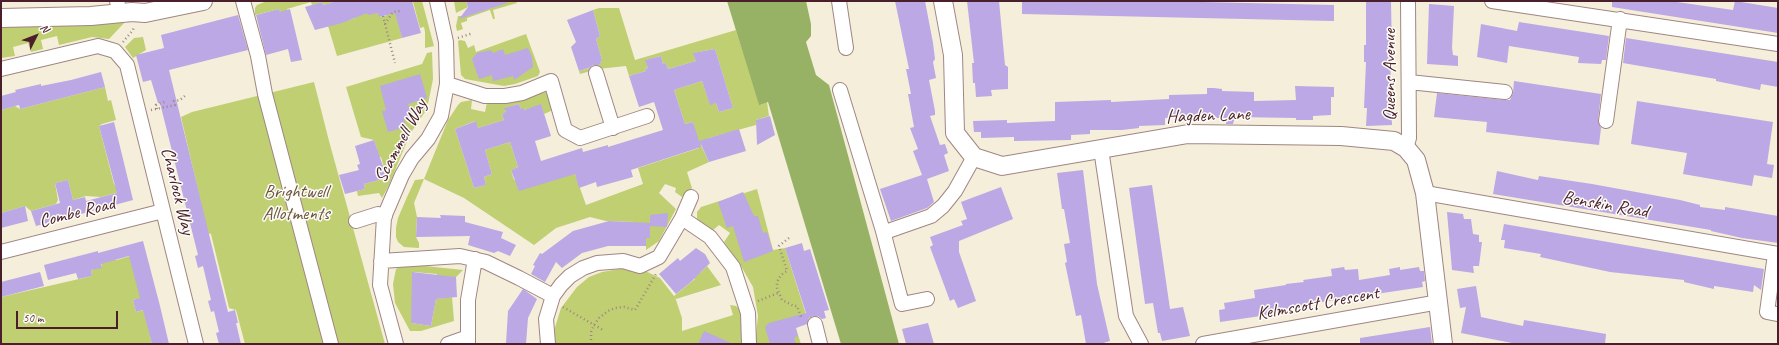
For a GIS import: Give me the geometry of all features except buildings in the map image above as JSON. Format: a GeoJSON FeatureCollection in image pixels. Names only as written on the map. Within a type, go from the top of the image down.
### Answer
{"type":"FeatureCollection","features":[{"type":"Feature","properties":{"kind":"main road"},"geometry":{"type":"LineString","coordinates":[[1,18],[91,16],[118,7],[145,13],[202,1]]}},
{"type":"Feature","properties":{"kind":"main road"},"geometry":{"type":"LineString","coordinates":[[943,1],[954,55],[955,133],[974,157]]}},
{"type":"Feature","properties":{"kind":"main road","name":"Hagden Lane"},"geometry":{"type":"LineString","coordinates":[[974,157],[1002,166],[1188,134],[1341,136],[1394,141],[1406,148]]}},
{"type":"Feature","properties":{"kind":"main road"},"geometry":{"type":"LineString","coordinates":[[1406,148],[1416,160],[1425,193],[1443,344]]}},
{"type":"Feature","properties":{"kind":"street"},"geometry":{"type":"LineString","coordinates":[[243,1],[258,56],[265,94],[331,344]]}},
{"type":"Feature","properties":{"kind":"street","name":"Scammell Way"},"geometry":{"type":"LineString","coordinates":[[396,344],[380,285],[385,216],[402,175],[412,158],[428,139],[441,116],[447,84],[446,42],[436,1]]}},
{"type":"Feature","properties":{"kind":"street"},"geometry":{"type":"LineString","coordinates":[[840,1],[846,48]]}},
{"type":"Feature","properties":{"kind":"street","name":"Queens Avenue"},"geometry":{"type":"LineString","coordinates":[[1406,148],[1409,138],[1408,1]]}},
{"type":"Feature","properties":{"kind":"street"},"geometry":{"type":"LineString","coordinates":[[1492,1],[1620,19],[1778,44]]}},
{"type":"Feature","properties":{"kind":"street"},"geometry":{"type":"LineString","coordinates":[[1606,121],[1620,19]]}},
{"type":"Feature","properties":{"kind":"street"},"geometry":{"type":"LineString","coordinates":[[1,69],[98,46],[115,52]]}},
{"type":"Feature","properties":{"kind":"street","name":"Charlock Way"},"geometry":{"type":"LineString","coordinates":[[115,52],[127,65],[196,344]]}},
{"type":"Feature","properties":{"kind":"street"},"geometry":{"type":"LineString","coordinates":[[596,73],[613,128]]}},
{"type":"Feature","properties":{"kind":"street"},"geometry":{"type":"LineString","coordinates":[[447,84],[485,96],[505,96],[522,93],[551,81],[565,130],[580,138],[648,116]]}},
{"type":"Feature","properties":{"kind":"street"},"geometry":{"type":"LineString","coordinates":[[1409,82],[1505,92]]}},
{"type":"Feature","properties":{"kind":"street"},"geometry":{"type":"LineString","coordinates":[[840,90],[883,231],[902,304],[927,299]]}},
{"type":"Feature","properties":{"kind":"street"},"geometry":{"type":"LineString","coordinates":[[1101,148],[1126,316],[1141,344]]}},
{"type":"Feature","properties":{"kind":"street"},"geometry":{"type":"LineString","coordinates":[[883,231],[888,231],[931,216],[943,206],[955,191],[974,157]]}},
{"type":"Feature","properties":{"kind":"street","name":"Benskin Road"},"geometry":{"type":"LineString","coordinates":[[1425,193],[1776,254]]}},
{"type":"Feature","properties":{"kind":"street"},"geometry":{"type":"LineString","coordinates":[[548,344],[546,318],[553,298],[561,285],[570,276],[597,262],[623,261],[640,266],[659,257],[682,218],[691,196]]}},
{"type":"Feature","properties":{"kind":"street","name":"Combe Road"},"geometry":{"type":"LineString","coordinates":[[1,252],[163,211]]}},
{"type":"Feature","properties":{"kind":"street"},"geometry":{"type":"LineString","coordinates":[[356,221],[378,214],[385,216]]}},
{"type":"Feature","properties":{"kind":"street"},"geometry":{"type":"LineString","coordinates":[[682,218],[710,237],[733,267],[746,306],[749,324],[749,344]]}},
{"type":"Feature","properties":{"kind":"street"},"geometry":{"type":"LineString","coordinates":[[1776,254],[1767,312],[1777,314]]}},
{"type":"Feature","properties":{"kind":"street"},"geometry":{"type":"LineString","coordinates":[[381,261],[460,256],[493,265],[553,298]]}},
{"type":"Feature","properties":{"kind":"street"},"geometry":{"type":"LineString","coordinates":[[448,344],[468,340],[468,300],[475,260]]}},
{"type":"Feature","properties":{"kind":"street","name":"Kelmscott Crescent"},"geometry":{"type":"LineString","coordinates":[[1203,344],[1439,302]]}},
{"type":"Feature","properties":{"kind":"street"},"geometry":{"type":"LineString","coordinates":[[815,327],[820,344]]}},
{"type":"Feature","properties":{"kind":"path"},"geometry":{"type":"LineString","coordinates":[[385,24],[393,12],[400,11]]}},
{"type":"Feature","properties":{"kind":"path"},"geometry":{"type":"LineString","coordinates":[[383,16],[395,63]]}},
{"type":"Feature","properties":{"kind":"path"},"geometry":{"type":"LineString","coordinates":[[115,52],[133,30],[134,24]]}},
{"type":"Feature","properties":{"kind":"path"},"geometry":{"type":"LineString","coordinates":[[138,114],[175,105],[174,101],[180,100],[186,95]]}},
{"type":"Feature","properties":{"kind":"path"},"geometry":{"type":"LineString","coordinates":[[157,109],[156,105],[168,101]]}},
{"type":"Feature","properties":{"kind":"path"},"geometry":{"type":"LineString","coordinates":[[789,238],[779,246],[787,271],[781,275],[777,282],[776,288],[782,300],[797,306],[804,324],[815,327]]}},
{"type":"Feature","properties":{"kind":"path"},"geometry":{"type":"LineString","coordinates":[[591,344],[591,332],[594,324],[608,310],[624,307],[635,310],[657,273],[652,260]]}},
{"type":"Feature","properties":{"kind":"path"},"geometry":{"type":"LineString","coordinates":[[746,306],[778,293]]}},
{"type":"Feature","properties":{"kind":"path"},"geometry":{"type":"LineString","coordinates":[[553,298],[603,330]]}},
{"type":"Feature","properties":{"kind":"green space"},"geometry":{"type":"Polygon","coordinates":[[[267,1],[337,1],[323,5],[322,2],[312,5],[311,2],[287,9],[300,52],[290,55],[279,9],[255,15],[255,8],[257,5],[267,1]]]}},
{"type":"Feature","properties":{"kind":"green space"},"geometry":{"type":"Polygon","coordinates":[[[350,1],[378,13],[380,17],[386,16],[385,10],[399,7],[396,14],[402,38],[337,56],[328,26],[355,18],[350,1]]]}},
{"type":"Feature","properties":{"kind":"green space"},"geometry":{"type":"Polygon","coordinates":[[[422,1],[434,46],[425,48],[424,27],[420,28],[413,2],[422,1]]]}},
{"type":"Feature","properties":{"kind":"green space"},"geometry":{"type":"Polygon","coordinates":[[[454,1],[466,1],[468,7],[456,13],[454,1]]]}},
{"type":"Feature","properties":{"kind":"green space"},"geometry":{"type":"Polygon","coordinates":[[[493,1],[516,1],[517,3],[493,10],[495,19],[493,19],[490,10],[467,18],[467,21],[461,23],[463,29],[457,31],[456,26],[458,16],[467,16],[491,8],[493,1]]]}},
{"type":"Feature","properties":{"kind":"green space"},"geometry":{"type":"Polygon","coordinates":[[[727,1],[806,1],[811,24],[811,36],[806,42],[816,75],[829,85],[899,344],[841,344],[768,102],[759,105],[727,1]]]}},
{"type":"Feature","properties":{"kind":"green space"},"geometry":{"type":"Polygon","coordinates":[[[599,8],[619,8],[635,60],[736,30],[759,104],[767,102],[769,116],[756,120],[756,125],[709,138],[701,145],[709,162],[687,172],[692,188],[682,197],[675,192],[676,188],[665,184],[659,193],[676,209],[659,241],[646,250],[646,238],[650,238],[650,226],[634,225],[633,222],[606,221],[590,217],[556,228],[534,245],[464,198],[424,179],[448,120],[461,102],[472,100],[471,109],[485,112],[487,102],[532,96],[546,92],[553,110],[544,114],[541,105],[524,110],[521,109],[519,104],[505,108],[506,113],[502,114],[504,120],[478,128],[475,121],[455,129],[474,188],[486,185],[484,177],[492,174],[485,150],[510,142],[518,167],[511,170],[514,180],[575,174],[586,205],[643,184],[638,168],[699,148],[693,122],[685,124],[674,90],[702,81],[710,104],[716,103],[719,112],[733,108],[715,49],[694,53],[696,61],[668,69],[666,63],[663,64],[661,56],[646,60],[648,68],[645,69],[646,71],[629,76],[626,66],[598,69],[580,74],[579,71],[598,66],[602,60],[596,39],[600,36],[593,10],[599,8]]]}},
{"type":"Feature","properties":{"kind":"green space"},"geometry":{"type":"Polygon","coordinates":[[[125,22],[109,39],[92,37],[59,45],[57,36],[41,40],[43,49],[31,52],[28,43],[13,47],[15,56],[1,58],[1,27],[125,22]]]}},
{"type":"Feature","properties":{"kind":"green space"},"geometry":{"type":"Polygon","coordinates":[[[526,34],[540,72],[538,76],[504,86],[465,79],[461,75],[458,41],[465,41],[468,48],[474,45],[476,52],[526,34]]]}},
{"type":"Feature","properties":{"kind":"green space"},"geometry":{"type":"Polygon","coordinates":[[[143,37],[146,50],[133,58],[125,47],[134,38],[143,37]]]}},
{"type":"Feature","properties":{"kind":"green space"},"geometry":{"type":"Polygon","coordinates":[[[432,52],[433,79],[427,109],[410,134],[389,185],[382,198],[379,193],[358,196],[357,191],[365,189],[364,184],[387,178],[381,157],[374,159],[377,149],[374,140],[361,137],[346,87],[422,64],[427,53],[432,52]]]}},
{"type":"Feature","properties":{"kind":"green space","name":"Brightwell Allotments"},"geometry":{"type":"Polygon","coordinates":[[[314,82],[385,344],[245,344],[236,310],[229,308],[211,234],[208,233],[181,117],[192,112],[314,82]]]}},
{"type":"Feature","properties":{"kind":"green space"},"geometry":{"type":"Polygon","coordinates":[[[105,87],[108,101],[111,100],[116,120],[99,126],[114,184],[120,192],[101,197],[86,196],[73,200],[68,180],[55,183],[58,200],[56,204],[31,211],[25,206],[1,213],[1,110],[15,106],[20,109],[105,87]]]}},
{"type":"Feature","properties":{"kind":"green space"},"geometry":{"type":"Polygon","coordinates":[[[424,179],[414,203],[417,217],[416,237],[419,243],[419,248],[404,247],[398,242],[396,237],[398,218],[415,180],[424,179]]]}},
{"type":"Feature","properties":{"kind":"green space"},"geometry":{"type":"Polygon","coordinates":[[[757,189],[773,250],[785,248],[809,324],[792,317],[801,344],[755,344],[758,316],[753,287],[741,266],[724,242],[730,233],[719,225],[712,231],[697,219],[697,212],[701,207],[757,189]]]}},
{"type":"Feature","properties":{"kind":"green space"},"geometry":{"type":"Polygon","coordinates":[[[137,254],[142,298],[133,300],[136,312],[144,310],[152,344],[1,344],[1,297],[92,276],[91,270],[102,267],[100,259],[117,260],[137,254]]]}},
{"type":"Feature","properties":{"kind":"green space"},"geometry":{"type":"Polygon","coordinates":[[[404,265],[463,270],[456,277],[436,282],[437,274],[414,272],[411,323],[431,326],[436,299],[452,297],[454,321],[421,331],[410,331],[395,303],[393,284],[396,269],[404,265]]]}},
{"type":"Feature","properties":{"kind":"green space"},"geometry":{"type":"Polygon","coordinates":[[[707,266],[721,285],[676,299],[675,297],[682,318],[682,331],[733,315],[730,305],[736,306],[742,311],[744,344],[553,344],[552,337],[561,308],[577,287],[589,277],[602,272],[619,269],[641,269],[660,278],[674,296],[695,279],[693,277],[698,272],[700,273],[707,266]]]}}]}
